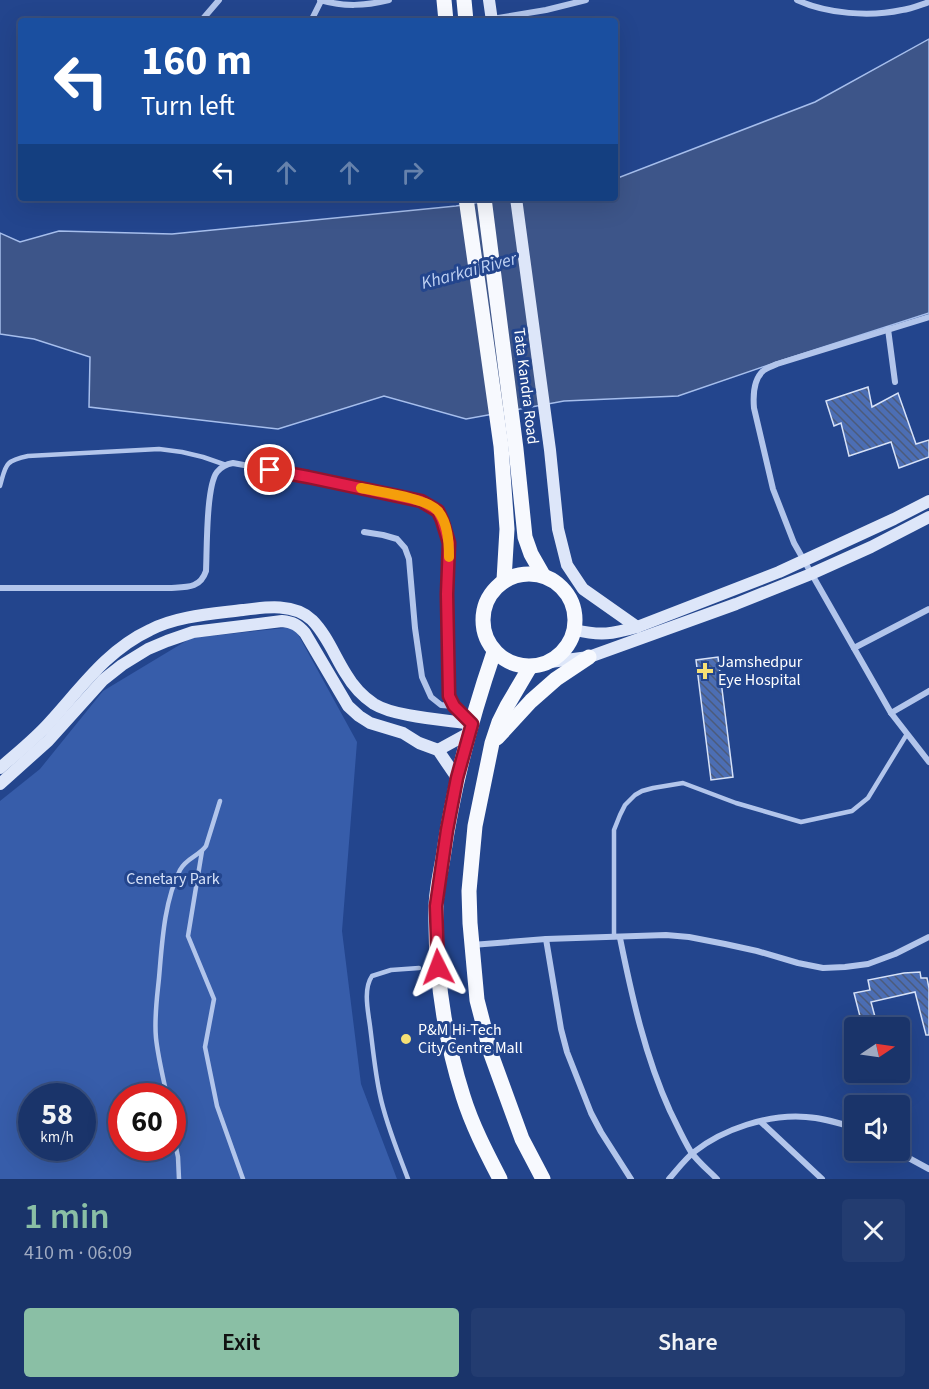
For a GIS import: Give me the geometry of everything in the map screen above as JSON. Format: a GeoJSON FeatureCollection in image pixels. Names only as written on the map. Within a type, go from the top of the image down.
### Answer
{"type":"FeatureCollection","features":[{"type":"Feature","properties":{"kind":"main road"},"geometry":{"type":"LineString","coordinates":[[444,0],[446,18]]}},
{"type":"Feature","properties":{"kind":"main road"},"geometry":{"type":"LineString","coordinates":[[464,0],[466,18]]}},
{"type":"Feature","properties":{"kind":"main road"},"geometry":{"type":"LineString","coordinates":[[467,201],[508,448],[504,580]]}},
{"type":"Feature","properties":{"kind":"main road","name":"Tata Kandra Road"},"geometry":{"type":"LineString","coordinates":[[484,201],[508,448],[525,537],[531,554],[543,575]]}},
{"type":"Feature","properties":{"kind":"main road"},"geometry":{"type":"LineString","coordinates":[[523,573],[543,575],[559,584],[571,598],[576,616],[575,630],[566,649],[550,662],[530,667],[511,663],[494,652],[484,634],[483,614],[490,594],[504,580],[523,573]]}},
{"type":"Feature","properties":{"kind":"main road"},"geometry":{"type":"LineString","coordinates":[[494,652],[457,778],[436,906],[440,992],[448,1041],[463,1098],[500,1179]]}},
{"type":"Feature","properties":{"kind":"main road"},"geometry":{"type":"LineString","coordinates":[[494,740],[531,701],[589,657]]}},
{"type":"Feature","properties":{"kind":"main road"},"geometry":{"type":"LineString","coordinates":[[530,667],[507,706],[494,740],[476,826],[470,891],[477,1000],[491,1054],[522,1139],[543,1179]]}},
{"type":"Feature","properties":{"kind":"main road"},"geometry":{"type":"LineString","coordinates":[[470,728],[494,740]]}},
{"type":"Feature","properties":{"kind":"street"},"geometry":{"type":"LineString","coordinates":[[204,18],[219,0]]}},
{"type":"Feature","properties":{"kind":"street"},"geometry":{"type":"LineString","coordinates":[[312,18],[320,0],[359,6],[389,0]]}},
{"type":"Feature","properties":{"kind":"street"},"geometry":{"type":"LineString","coordinates":[[489,0],[491,18]]}},
{"type":"Feature","properties":{"kind":"street"},"geometry":{"type":"LineString","coordinates":[[502,18],[586,0]]}},
{"type":"Feature","properties":{"kind":"street"},"geometry":{"type":"LineString","coordinates":[[797,0],[838,12],[873,14],[904,10],[929,2]]}},
{"type":"Feature","properties":{"kind":"street"},"geometry":{"type":"LineString","coordinates":[[516,201],[550,450],[558,529],[567,566],[583,589],[637,627]]}},
{"type":"Feature","properties":{"kind":"street"},"geometry":{"type":"LineString","coordinates":[[929,317],[777,364],[763,371],[755,383],[753,395],[753,408],[773,489],[794,543],[891,713],[929,762]]}},
{"type":"Feature","properties":{"kind":"street"},"geometry":{"type":"LineString","coordinates":[[888,329],[895,382]]}},
{"type":"Feature","properties":{"kind":"street"},"geometry":{"type":"LineString","coordinates":[[0,588],[169,588],[196,585],[204,578],[206,571],[213,479],[217,471],[233,463],[421,501],[438,511],[449,543],[447,594],[449,696],[470,728]]}},
{"type":"Feature","properties":{"kind":"street"},"geometry":{"type":"LineString","coordinates":[[575,630],[601,635],[637,627],[779,572],[929,501]]}},
{"type":"Feature","properties":{"kind":"street"},"geometry":{"type":"LineString","coordinates":[[550,662],[589,657],[736,604],[871,547],[929,517]]}},
{"type":"Feature","properties":{"kind":"street"},"geometry":{"type":"LineString","coordinates":[[364,532],[397,539],[405,548],[409,559],[422,677],[430,697],[441,705],[454,706]]}},
{"type":"Feature","properties":{"kind":"street"},"geometry":{"type":"LineString","coordinates":[[0,768],[37,735],[110,656],[151,629],[174,621],[268,607],[286,608],[302,613],[312,620],[321,630],[356,689],[376,705],[470,728]]}},
{"type":"Feature","properties":{"kind":"street"},"geometry":{"type":"LineString","coordinates":[[854,648],[929,609]]}},
{"type":"Feature","properties":{"kind":"street"},"geometry":{"type":"LineString","coordinates":[[0,784],[48,741],[103,680],[122,665],[167,641],[192,632],[282,621],[293,622],[305,633],[348,706],[358,716],[370,723],[403,733],[438,750],[457,778]]}},
{"type":"Feature","properties":{"kind":"street"},"geometry":{"type":"LineString","coordinates":[[891,713],[929,691]]}},
{"type":"Feature","properties":{"kind":"street"},"geometry":{"type":"LineString","coordinates":[[380,726],[385,709]]}},
{"type":"Feature","properties":{"kind":"street"},"geometry":{"type":"LineString","coordinates":[[438,750],[470,728]]}},
{"type":"Feature","properties":{"kind":"street"},"geometry":{"type":"LineString","coordinates":[[472,945],[546,939],[666,935],[689,937],[757,951],[823,968],[867,964],[895,954],[929,937]]}},
{"type":"Feature","properties":{"kind":"street"},"geometry":{"type":"LineString","coordinates":[[617,938],[652,1065],[675,1121],[692,1153],[717,1179]]}},
{"type":"Feature","properties":{"kind":"street"},"geometry":{"type":"LineString","coordinates":[[546,939],[567,1052],[591,1113],[631,1179]]}},
{"type":"Feature","properties":{"kind":"street"},"geometry":{"type":"LineString","coordinates":[[669,1179],[692,1153],[714,1137],[733,1129],[784,1118],[804,1117],[844,1125]]}},
{"type":"Feature","properties":{"kind":"street"},"geometry":{"type":"LineString","coordinates":[[761,1122],[822,1179]]}},
{"type":"Feature","properties":{"kind":"street"},"geometry":{"type":"LineString","coordinates":[[910,1159],[929,1169]]}},
{"type":"Feature","properties":{"kind":"lane"},"geometry":{"type":"LineString","coordinates":[[0,486],[3,470],[9,463],[17,458],[28,456],[159,449],[203,457],[226,465]]}},
{"type":"Feature","properties":{"kind":"lane"},"geometry":{"type":"LineString","coordinates":[[617,938],[614,830],[620,815],[634,795],[653,788],[683,783],[736,803],[801,822],[852,811],[868,798],[907,734]]}},
{"type":"Feature","properties":{"kind":"lane"},"geometry":{"type":"LineString","coordinates":[[164,1083],[155,1023],[164,931],[173,888],[180,871],[185,862],[206,846],[220,801]]}},
{"type":"Feature","properties":{"kind":"lane"},"geometry":{"type":"LineString","coordinates":[[202,851],[188,936],[214,999],[205,1047],[217,1106],[243,1179]]}},
{"type":"Feature","properties":{"kind":"lane"},"geometry":{"type":"LineString","coordinates":[[408,1179],[380,1096],[370,1032],[367,989],[372,976],[392,970],[419,968]]}},
{"type":"Feature","properties":{"kind":"lane"},"geometry":{"type":"LineString","coordinates":[[178,1161],[179,1179]]}},
{"type":"Feature","properties":{"kind":"green space","name":"Cenetary Park"},"geometry":{"type":"Polygon","coordinates":[[[294,627],[357,742],[342,931],[361,1084],[397,1179],[0,1179],[0,801],[40,769],[103,691],[191,638],[294,627]]]}},
{"type":"Feature","properties":{"kind":"water","name":"Kharkai River"},"geometry":{"type":"Polygon","coordinates":[[[929,39],[929,313],[678,396],[564,401],[466,419],[384,396],[278,429],[89,407],[90,357],[34,339],[0,334],[0,233],[20,242],[59,231],[172,234],[487,201],[618,201],[618,178],[815,102],[929,39]]]}},
{"type":"Feature","properties":{"kind":"building"},"geometry":{"type":"Polygon","coordinates":[[[868,387],[872,407],[898,393],[916,444],[929,440],[929,457],[899,468],[891,442],[849,456],[841,423],[834,426],[826,401],[868,387]]]}},
{"type":"Feature","properties":{"kind":"building"},"geometry":{"type":"Polygon","coordinates":[[[718,657],[733,777],[711,780],[696,660],[718,657]]]}},
{"type":"Feature","properties":{"kind":"building"},"geometry":{"type":"Polygon","coordinates":[[[920,972],[921,978],[927,978],[929,1035],[926,1035],[915,992],[871,1002],[875,1017],[860,1017],[854,993],[870,990],[868,980],[920,972]]]}},
{"type":"Feature","properties":{"kind":"slow traffic"},"geometry":{"type":"LineString","coordinates":[[361,488],[421,501],[438,511],[447,532],[449,557]]}},
{"type":"Feature","properties":{"kind":"place","name":"Jamshedpur Eye Hospital"},"geometry":{"type":"Point","coordinates":[705,671]}},
{"type":"Feature","properties":{"kind":"place","name":"P&M Hi-Tech City Centre Mall"},"geometry":{"type":"Point","coordinates":[406,1039]}},
{"type":"Feature","properties":{"kind":"route"},"geometry":{"type":"LineString","coordinates":[[270,470],[421,501],[438,511],[447,532],[449,543],[447,594],[449,696],[454,706],[472,724],[457,778],[436,906],[438,967]]}}]}
